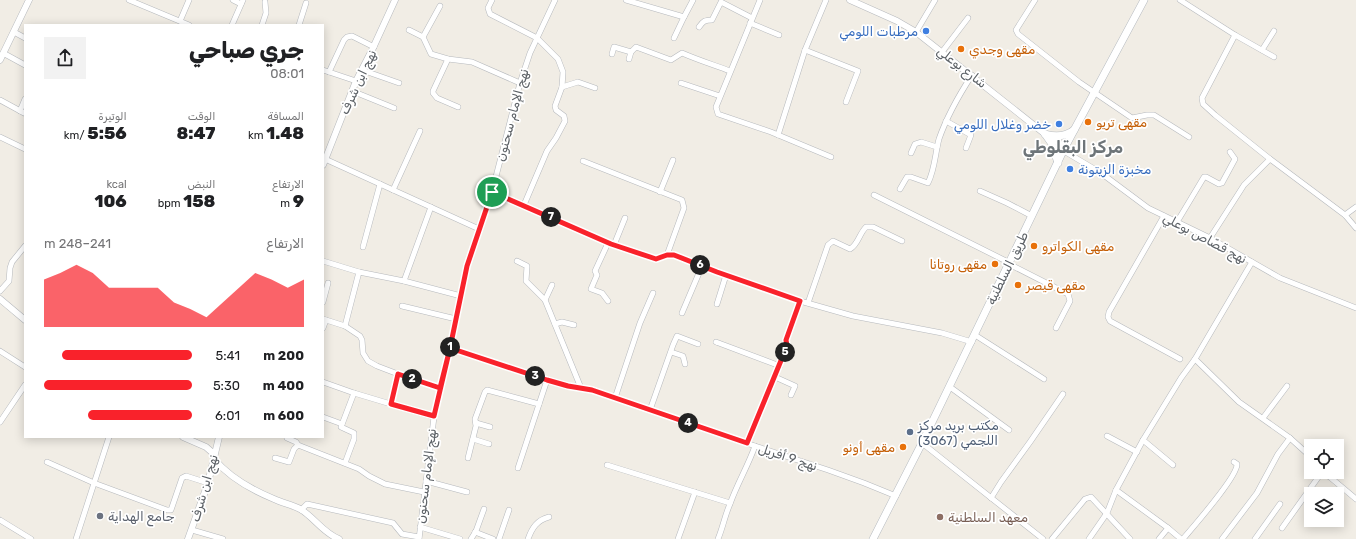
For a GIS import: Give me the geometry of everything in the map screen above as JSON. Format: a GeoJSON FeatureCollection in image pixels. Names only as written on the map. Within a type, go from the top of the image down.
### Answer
{"type":"FeatureCollection","features":[{"type":"Feature","properties":{"kind":"main road","name":"طريق السلطنية"},"geometry":{"type":"LineString","coordinates":[[874,539],[974,338],[1058,162],[1144,0]]}},
{"type":"Feature","properties":{"kind":"main road"},"geometry":{"type":"LineString","coordinates":[[1045,134],[1058,137],[1072,132],[1077,127]]}},
{"type":"Feature","properties":{"kind":"main road"},"geometry":{"type":"LineString","coordinates":[[1045,134],[1052,144],[1058,162]]}},
{"type":"Feature","properties":{"kind":"street"},"geometry":{"type":"LineString","coordinates":[[0,60],[29,0]]}},
{"type":"Feature","properties":{"kind":"street"},"geometry":{"type":"LineString","coordinates":[[129,0],[187,24]]}},
{"type":"Feature","properties":{"kind":"street"},"geometry":{"type":"LineString","coordinates":[[180,21],[189,0]]}},
{"type":"Feature","properties":{"kind":"street"},"geometry":{"type":"LineString","coordinates":[[232,24],[242,2],[233,0]]}},
{"type":"Feature","properties":{"kind":"street","name":"نهج ابن شرف"},"geometry":{"type":"LineString","coordinates":[[324,162],[356,81],[374,47],[394,0]]}},
{"type":"Feature","properties":{"kind":"street"},"geometry":{"type":"LineString","coordinates":[[492,0],[488,8],[490,14],[537,38],[558,59],[563,72],[562,87],[555,106],[556,110],[564,116],[564,121],[556,138],[547,151],[524,205]]}},
{"type":"Feature","properties":{"kind":"street","name":"نهج الإمام سحنون"},"geometry":{"type":"LineString","coordinates":[[419,538],[434,416],[467,266],[492,192],[520,83],[530,53],[555,0]]}},
{"type":"Feature","properties":{"kind":"street"},"geometry":{"type":"LineString","coordinates":[[626,0],[684,17]]}},
{"type":"Feature","properties":{"kind":"street"},"geometry":{"type":"LineString","coordinates":[[674,38],[693,0]]}},
{"type":"Feature","properties":{"kind":"street"},"geometry":{"type":"LineString","coordinates":[[760,0],[716,106],[718,114],[778,135],[831,157]]}},
{"type":"Feature","properties":{"kind":"street"},"geometry":{"type":"LineString","coordinates":[[778,135],[805,50],[826,0]]}},
{"type":"Feature","properties":{"kind":"street","name":"شارع بوعلي"},"geometry":{"type":"LineString","coordinates":[[850,0],[864,3],[916,32],[1065,149]]}},
{"type":"Feature","properties":{"kind":"street"},"geometry":{"type":"LineString","coordinates":[[916,32],[935,0]]}},
{"type":"Feature","properties":{"kind":"street"},"geometry":{"type":"LineString","coordinates":[[1035,0],[1016,30],[1017,33],[1094,93],[1132,118],[1154,115],[1189,137]]}},
{"type":"Feature","properties":{"kind":"street"},"geometry":{"type":"LineString","coordinates":[[1180,0],[1235,35],[1274,57]]}},
{"type":"Feature","properties":{"kind":"street"},"geometry":{"type":"LineString","coordinates":[[262,24],[266,13],[265,2]]}},
{"type":"Feature","properties":{"kind":"street"},"geometry":{"type":"LineString","coordinates":[[699,27],[702,22],[712,20],[720,2],[751,21],[779,35]]}},
{"type":"Feature","properties":{"kind":"street"},"geometry":{"type":"LineString","coordinates":[[299,24],[306,3]]}},
{"type":"Feature","properties":{"kind":"street"},"geometry":{"type":"LineString","coordinates":[[423,37],[440,6]]}},
{"type":"Feature","properties":{"kind":"street"},"geometry":{"type":"LineString","coordinates":[[942,52],[968,18]]}},
{"type":"Feature","properties":{"kind":"street"},"geometry":{"type":"LineString","coordinates":[[409,30],[423,37],[431,54],[472,62],[520,83]]}},
{"type":"Feature","properties":{"kind":"street"},"geometry":{"type":"LineString","coordinates":[[14,32],[24,37]]}},
{"type":"Feature","properties":{"kind":"street"},"geometry":{"type":"LineString","coordinates":[[1262,50],[1274,32]]}},
{"type":"Feature","properties":{"kind":"street"},"geometry":{"type":"LineString","coordinates":[[1235,35],[1202,98],[1203,104],[1215,116],[1270,159],[1345,215],[1356,228]]}},
{"type":"Feature","properties":{"kind":"street"},"geometry":{"type":"LineString","coordinates":[[329,72],[344,40],[347,37],[352,36],[374,47]]}},
{"type":"Feature","properties":{"kind":"street"},"geometry":{"type":"LineString","coordinates":[[612,54],[614,47],[631,52]]}},
{"type":"Feature","properties":{"kind":"street"},"geometry":{"type":"LineString","coordinates":[[629,59],[631,52],[636,47],[671,60],[682,54],[730,71]]}},
{"type":"Feature","properties":{"kind":"street"},"geometry":{"type":"LineString","coordinates":[[805,50],[858,71],[846,102]]}},
{"type":"Feature","properties":{"kind":"street"},"geometry":{"type":"LineString","coordinates":[[3,53],[24,64]]}},
{"type":"Feature","properties":{"kind":"street"},"geometry":{"type":"LineString","coordinates":[[448,58],[433,94],[437,98],[458,107]]}},
{"type":"Feature","properties":{"kind":"street"},"geometry":{"type":"LineString","coordinates":[[324,70],[356,81]]}},
{"type":"Feature","properties":{"kind":"street"},"geometry":{"type":"LineString","coordinates":[[362,70],[399,83]]}},
{"type":"Feature","properties":{"kind":"street"},"geometry":{"type":"LineString","coordinates":[[900,189],[907,178],[911,177],[928,183],[935,165],[937,147],[946,121],[972,75]]}},
{"type":"Feature","properties":{"kind":"street"},"geometry":{"type":"LineString","coordinates":[[562,87],[578,82],[595,88]]}},
{"type":"Feature","properties":{"kind":"street"},"geometry":{"type":"LineString","coordinates":[[681,83],[720,96]]}},
{"type":"Feature","properties":{"kind":"street"},"geometry":{"type":"LineString","coordinates":[[352,91],[394,108]]}},
{"type":"Feature","properties":{"kind":"street"},"geometry":{"type":"LineString","coordinates":[[0,100],[22,112]]}},
{"type":"Feature","properties":{"kind":"street"},"geometry":{"type":"LineString","coordinates":[[946,121],[971,135],[966,148]]}},
{"type":"Feature","properties":{"kind":"street"},"geometry":{"type":"LineString","coordinates":[[393,190],[420,131]]}},
{"type":"Feature","properties":{"kind":"street"},"geometry":{"type":"LineString","coordinates":[[0,137],[24,149]]}},
{"type":"Feature","properties":{"kind":"street"},"geometry":{"type":"LineString","coordinates":[[911,153],[915,144],[921,142],[937,147]]}},
{"type":"Feature","properties":{"kind":"street","name":"نهج قصّاص بوعلي"},"geometry":{"type":"LineString","coordinates":[[1065,149],[1101,173],[1148,208],[1210,238],[1280,278],[1356,308]]}},
{"type":"Feature","properties":{"kind":"street"},"geometry":{"type":"LineString","coordinates":[[1177,222],[1204,177],[1219,184],[1222,183],[1234,159],[1230,152]]}},
{"type":"Feature","properties":{"kind":"street"},"geometry":{"type":"LineString","coordinates":[[1210,238],[1244,185],[1270,159]]}},
{"type":"Feature","properties":{"kind":"street"},"geometry":{"type":"LineString","coordinates":[[660,192],[674,160]]}},
{"type":"Feature","properties":{"kind":"street"},"geometry":{"type":"LineString","coordinates":[[583,161],[682,200],[684,208],[667,255]]}},
{"type":"Feature","properties":{"kind":"street"},"geometry":{"type":"LineString","coordinates":[[324,162],[380,184],[480,229]]}},
{"type":"Feature","properties":{"kind":"street"},"geometry":{"type":"LineString","coordinates":[[363,247],[380,184]]}},
{"type":"Feature","properties":{"kind":"street"},"geometry":{"type":"LineString","coordinates":[[980,191],[1007,202],[1032,216]]}},
{"type":"Feature","properties":{"kind":"street"},"geometry":{"type":"LineString","coordinates":[[492,192],[614,245],[656,259],[667,255],[674,255],[726,276],[800,301],[853,316],[974,338],[1044,379]]}},
{"type":"Feature","properties":{"kind":"street"},"geometry":{"type":"LineString","coordinates":[[874,195],[1068,294],[1070,301],[1056,328]]}},
{"type":"Feature","properties":{"kind":"street"},"geometry":{"type":"LineString","coordinates":[[404,282],[431,207]]}},
{"type":"Feature","properties":{"kind":"street"},"geometry":{"type":"LineString","coordinates":[[1345,215],[1356,207]]}},
{"type":"Feature","properties":{"kind":"street"},"geometry":{"type":"LineString","coordinates":[[1164,216],[1108,317],[1110,321],[1180,359]]}},
{"type":"Feature","properties":{"kind":"street"},"geometry":{"type":"LineString","coordinates":[[614,245],[625,218]]}},
{"type":"Feature","properties":{"kind":"street"},"geometry":{"type":"LineString","coordinates":[[808,303],[828,245],[833,241],[850,249],[854,246],[866,228],[873,227],[902,242]]}},
{"type":"Feature","properties":{"kind":"street"},"geometry":{"type":"LineString","coordinates":[[608,242],[595,271],[597,275],[591,289],[602,293],[608,301]]}},
{"type":"Feature","properties":{"kind":"street"},"geometry":{"type":"LineString","coordinates":[[0,291],[9,281],[12,262],[24,247]]}},
{"type":"Feature","properties":{"kind":"street"},"geometry":{"type":"LineString","coordinates":[[517,261],[527,266],[526,281],[546,300],[581,388]]}},
{"type":"Feature","properties":{"kind":"street"},"geometry":{"type":"LineString","coordinates":[[324,262],[461,296]]}},
{"type":"Feature","properties":{"kind":"street"},"geometry":{"type":"LineString","coordinates":[[1089,539],[1107,513],[1116,490],[1143,440],[1181,378],[1196,359],[1252,262]]}},
{"type":"Feature","properties":{"kind":"street"},"geometry":{"type":"LineString","coordinates":[[682,313],[702,266]]}},
{"type":"Feature","properties":{"kind":"street"},"geometry":{"type":"LineString","coordinates":[[345,326],[359,272]]}},
{"type":"Feature","properties":{"kind":"street"},"geometry":{"type":"LineString","coordinates":[[717,304],[726,276]]}},
{"type":"Feature","properties":{"kind":"street"},"geometry":{"type":"LineString","coordinates":[[324,298],[328,283]]}},
{"type":"Feature","properties":{"kind":"street"},"geometry":{"type":"LineString","coordinates":[[546,300],[552,285]]}},
{"type":"Feature","properties":{"kind":"street"},"geometry":{"type":"LineString","coordinates":[[615,398],[640,323],[653,293]]}},
{"type":"Feature","properties":{"kind":"street"},"geometry":{"type":"LineString","coordinates":[[0,299],[24,319]]}},
{"type":"Feature","properties":{"kind":"street"},"geometry":{"type":"LineString","coordinates":[[747,443],[780,366],[787,346],[786,340],[800,301]]}},
{"type":"Feature","properties":{"kind":"street"},"geometry":{"type":"LineString","coordinates":[[402,306],[456,319]]}},
{"type":"Feature","properties":{"kind":"street"},"geometry":{"type":"LineString","coordinates":[[324,319],[345,326],[360,336],[362,340],[363,353],[368,361],[398,374],[440,388]]}},
{"type":"Feature","properties":{"kind":"street"},"geometry":{"type":"LineString","coordinates":[[555,324],[562,322],[574,325]]}},
{"type":"Feature","properties":{"kind":"street"},"geometry":{"type":"LineString","coordinates":[[650,410],[677,336],[698,344]]}},
{"type":"Feature","properties":{"kind":"street"},"geometry":{"type":"LineString","coordinates":[[716,342],[780,366]]}},
{"type":"Feature","properties":{"kind":"street","name":"نهج 9 أفريل"},"geometry":{"type":"LineString","coordinates":[[450,348],[547,380],[615,398],[828,470],[896,496]]}},
{"type":"Feature","properties":{"kind":"street"},"geometry":{"type":"LineString","coordinates":[[0,351],[24,366]]}},
{"type":"Feature","properties":{"kind":"street"},"geometry":{"type":"LineString","coordinates":[[670,352],[683,356],[685,364]]}},
{"type":"Feature","properties":{"kind":"street"},"geometry":{"type":"LineString","coordinates":[[1196,359],[1239,402],[1290,438],[1304,451]]}},
{"type":"Feature","properties":{"kind":"street"},"geometry":{"type":"LineString","coordinates":[[391,404],[398,374]]}},
{"type":"Feature","properties":{"kind":"street"},"geometry":{"type":"LineString","coordinates":[[775,377],[795,386],[791,395]]}},
{"type":"Feature","properties":{"kind":"street"},"geometry":{"type":"LineString","coordinates":[[518,468],[547,380]]}},
{"type":"Feature","properties":{"kind":"street"},"geometry":{"type":"LineString","coordinates":[[324,382],[354,393],[434,416]]}},
{"type":"Feature","properties":{"kind":"street"},"geometry":{"type":"LineString","coordinates":[[0,422],[24,386]]}},
{"type":"Feature","properties":{"kind":"street"},"geometry":{"type":"LineString","coordinates":[[950,386],[1010,430]]}},
{"type":"Feature","properties":{"kind":"street"},"geometry":{"type":"LineString","coordinates":[[1263,418],[1287,386]]}},
{"type":"Feature","properties":{"kind":"street"},"geometry":{"type":"LineString","coordinates":[[468,458],[476,423],[475,419],[487,390],[539,404]]}},
{"type":"Feature","properties":{"kind":"street"},"geometry":{"type":"LineString","coordinates":[[345,463],[354,439],[354,433],[341,428],[354,393]]}},
{"type":"Feature","properties":{"kind":"street"},"geometry":{"type":"LineString","coordinates":[[991,498],[1063,394]]}},
{"type":"Feature","properties":{"kind":"street"},"geometry":{"type":"LineString","coordinates":[[324,417],[342,424]]}},
{"type":"Feature","properties":{"kind":"street"},"geometry":{"type":"LineString","coordinates":[[476,423],[490,427]]}},
{"type":"Feature","properties":{"kind":"street"},"geometry":{"type":"LineString","coordinates":[[1107,436],[1136,452]]}},
{"type":"Feature","properties":{"kind":"street"},"geometry":{"type":"LineString","coordinates":[[76,539],[109,438]]}},
{"type":"Feature","properties":{"kind":"street"},"geometry":{"type":"LineString","coordinates":[[185,438],[206,447],[228,474],[260,494],[301,510],[336,538]]}},
{"type":"Feature","properties":{"kind":"street","name":"نهج ابن شرف"},"geometry":{"type":"LineString","coordinates":[[188,539],[208,483],[218,438]]}},
{"type":"Feature","properties":{"kind":"street"},"geometry":{"type":"LineString","coordinates":[[287,438],[296,442],[298,445],[345,463],[385,484],[424,492]]}},
{"type":"Feature","properties":{"kind":"street"},"geometry":{"type":"LineString","coordinates":[[1222,539],[1256,493],[1272,463],[1290,438]]}},
{"type":"Feature","properties":{"kind":"street"},"geometry":{"type":"LineString","coordinates":[[473,439],[489,444]]}},
{"type":"Feature","properties":{"kind":"street"},"geometry":{"type":"LineString","coordinates":[[1143,440],[1174,464]]}},
{"type":"Feature","properties":{"kind":"street"},"geometry":{"type":"LineString","coordinates":[[922,443],[1043,539]]}},
{"type":"Feature","properties":{"kind":"street"},"geometry":{"type":"LineString","coordinates":[[275,458],[289,462],[294,449],[298,445]]}},
{"type":"Feature","properties":{"kind":"street"},"geometry":{"type":"LineString","coordinates":[[718,539],[723,528],[730,503],[752,456],[754,446]]}},
{"type":"Feature","properties":{"kind":"street"},"geometry":{"type":"LineString","coordinates":[[47,462],[94,483],[167,510],[171,510],[182,478],[186,476],[208,483]]}},
{"type":"Feature","properties":{"kind":"street"},"geometry":{"type":"LineString","coordinates":[[1116,490],[1182,539],[1230,480],[1237,468],[1237,464],[1234,462]]}},
{"type":"Feature","properties":{"kind":"street"},"geometry":{"type":"LineString","coordinates":[[607,465],[730,503]]}},
{"type":"Feature","properties":{"kind":"street"},"geometry":{"type":"LineString","coordinates":[[1282,528],[1317,479]]}},
{"type":"Feature","properties":{"kind":"street"},"geometry":{"type":"LineString","coordinates":[[1332,479],[1356,499]]}},
{"type":"Feature","properties":{"kind":"street"},"geometry":{"type":"LineString","coordinates":[[426,481],[467,492]]}},
{"type":"Feature","properties":{"kind":"street"},"geometry":{"type":"LineString","coordinates":[[678,539],[695,492]]}},
{"type":"Feature","properties":{"kind":"street"},"geometry":{"type":"LineString","coordinates":[[1052,539],[1085,499],[1091,497],[1130,539]]}},
{"type":"Feature","properties":{"kind":"street"},"geometry":{"type":"LineString","coordinates":[[301,510],[307,504],[393,523],[402,534],[419,538]]}},
{"type":"Feature","properties":{"kind":"street"},"geometry":{"type":"LineString","coordinates":[[1255,539],[1280,504]]}},
{"type":"Feature","properties":{"kind":"street"},"geometry":{"type":"LineString","coordinates":[[471,539],[484,509]]}},
{"type":"Feature","properties":{"kind":"street"},"geometry":{"type":"LineString","coordinates":[[499,539],[509,510]]}},
{"type":"Feature","properties":{"kind":"street"},"geometry":{"type":"LineString","coordinates":[[528,539],[535,525],[540,520],[549,517]]}},
{"type":"Feature","properties":{"kind":"street"},"geometry":{"type":"LineString","coordinates":[[0,520],[31,539]]}},
{"type":"Feature","properties":{"kind":"street"},"geometry":{"type":"LineString","coordinates":[[420,527],[460,539]]}},
{"type":"Feature","properties":{"kind":"street"},"geometry":{"type":"LineString","coordinates":[[1160,539],[1168,528]]}},
{"type":"Feature","properties":{"kind":"street"},"geometry":{"type":"LineString","coordinates":[[192,530],[223,539]]}},
{"type":"Feature","properties":{"kind":"street"},"geometry":{"type":"LineString","coordinates":[[475,532],[493,539]]}},
{"type":"Feature","properties":{"kind":"place","name":"مرطبات اللومي"},"geometry":{"type":"Point","coordinates":[926,31]}},
{"type":"Feature","properties":{"kind":"place","name":"مقهى وجدي"},"geometry":{"type":"Point","coordinates":[961,49]}},
{"type":"Feature","properties":{"kind":"place","name":"مقهى تريو"},"geometry":{"type":"Point","coordinates":[1088,122]}},
{"type":"Feature","properties":{"kind":"place","name":"خضر وغلال اللومي"},"geometry":{"type":"Point","coordinates":[1059,124]}},
{"type":"Feature","properties":{"kind":"place","name":"مخبزة الزيتونة"},"geometry":{"type":"Point","coordinates":[1070,169]}},
{"type":"Feature","properties":{"kind":"place","name":"مقهى الكواترو"},"geometry":{"type":"Point","coordinates":[1034,246]}},
{"type":"Feature","properties":{"kind":"place","name":"مقهى روتانا"},"geometry":{"type":"Point","coordinates":[995,264]}},
{"type":"Feature","properties":{"kind":"place","name":"مقهى قيصر"},"geometry":{"type":"Point","coordinates":[1018,285]}},
{"type":"Feature","properties":{"kind":"place","name":"مكتب بريد مركز اللجمي (3067)"},"geometry":{"type":"Point","coordinates":[910,432]}},
{"type":"Feature","properties":{"kind":"place","name":"مقهى أونو"},"geometry":{"type":"Point","coordinates":[903,447]}},
{"type":"Feature","properties":{"kind":"place","name":"جامع الهداية"},"geometry":{"type":"Point","coordinates":[100,516]}},
{"type":"Feature","properties":{"kind":"place","name":"معهد السلطنية"},"geometry":{"type":"Point","coordinates":[940,517]}},
{"type":"Feature","properties":{"kind":"district","name":"مركز البقلوطي"},"geometry":{"type":"Point","coordinates":[1073,147]}},
{"type":"Feature","properties":{"kind":"route"},"geometry":{"type":"LineString","coordinates":[[492,192],[467,266],[450,348],[434,416],[391,404],[398,374],[440,388],[450,348],[547,380],[568,386],[592,390],[747,443],[787,346],[786,340],[800,301],[717,272],[674,255],[667,255],[656,259],[611,244],[492,192]]}}]}
